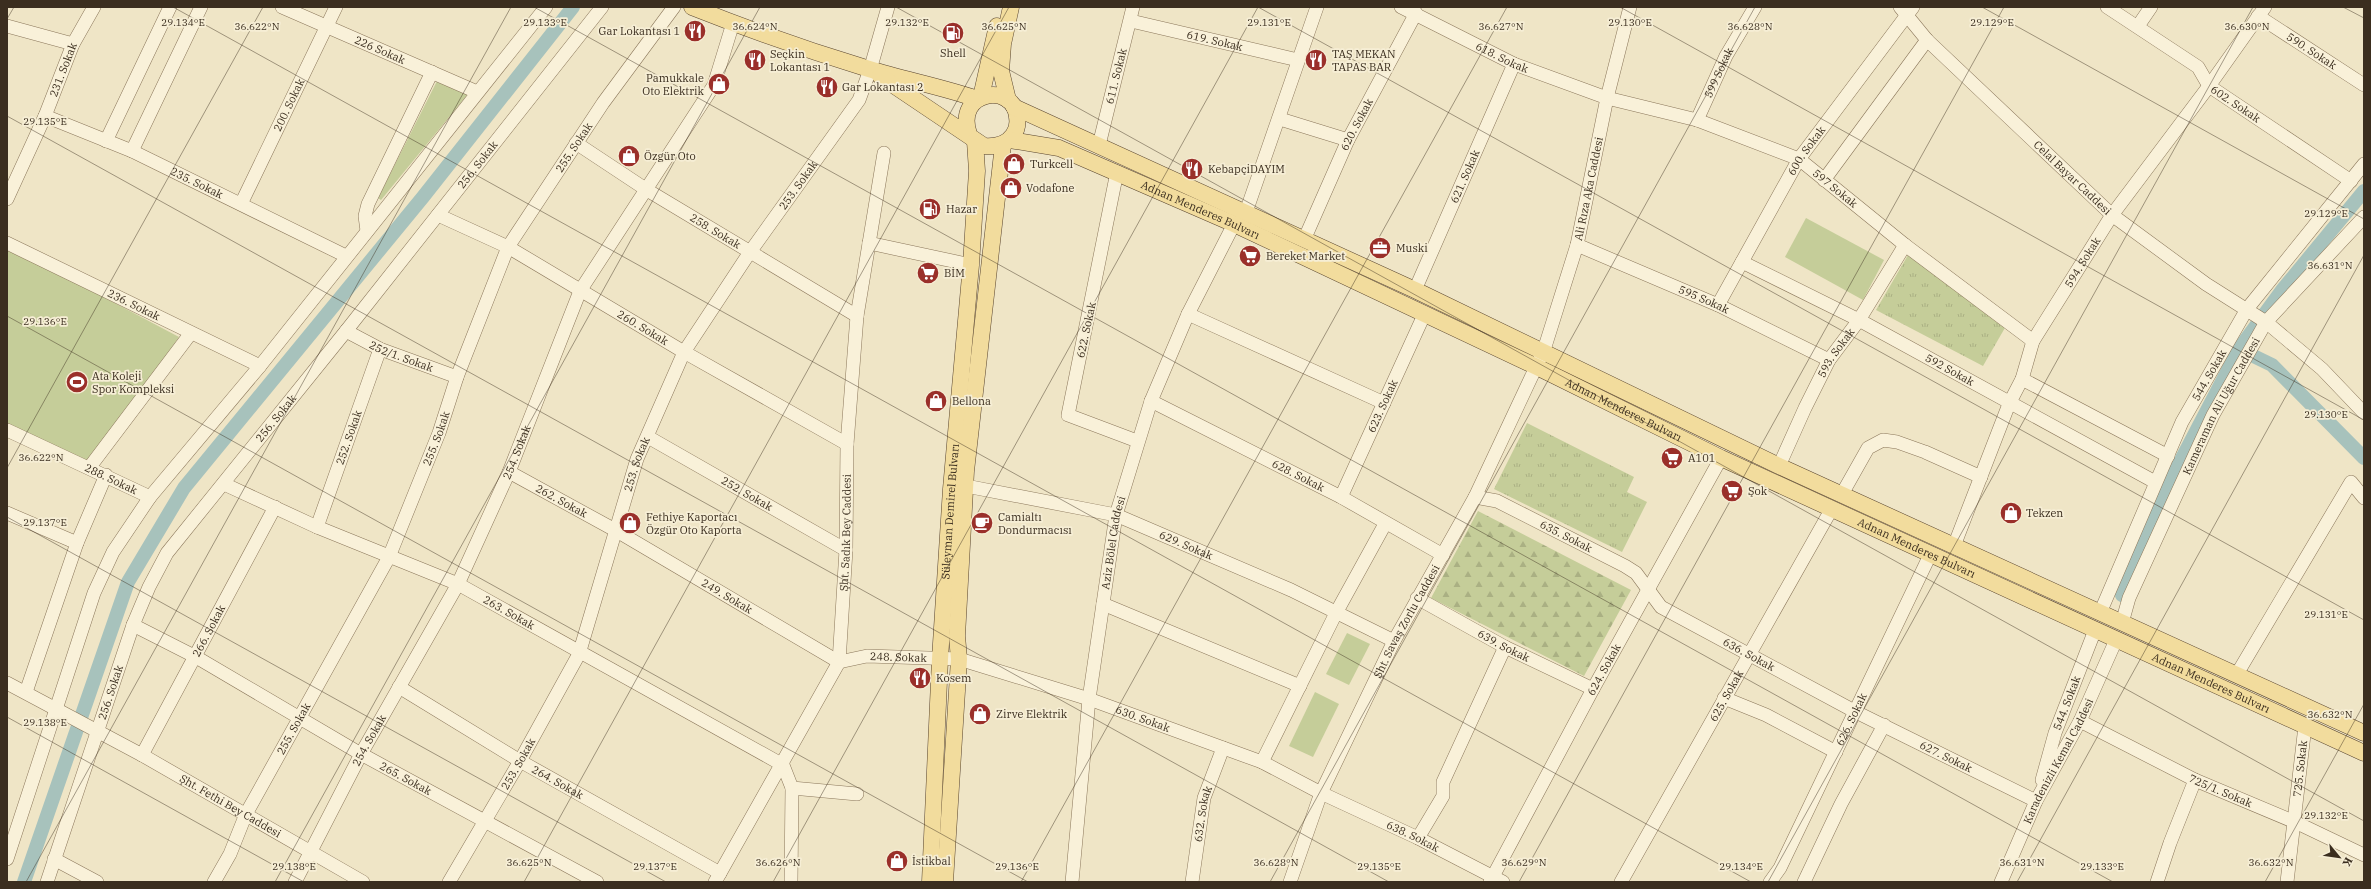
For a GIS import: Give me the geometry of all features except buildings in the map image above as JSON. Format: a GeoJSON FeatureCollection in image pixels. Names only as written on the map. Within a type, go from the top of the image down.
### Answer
{"type":"FeatureCollection","features":[{"type":"Feature","properties":{"kind":"main road"},"geometry":{"type":"LineString","coordinates":[[692,7],[733,23],[870,70]]}},
{"type":"Feature","properties":{"kind":"main road"},"geometry":{"type":"LineString","coordinates":[[972,138],[966,124],[967,113],[979,98],[1001,7]]}},
{"type":"Feature","properties":{"kind":"main road"},"geometry":{"type":"LineString","coordinates":[[1006,142],[1018,124],[1001,71],[1004,44],[1011,7]]}},
{"type":"Feature","properties":{"kind":"main road","name":"Adnan Menderes Bulvarı"},"geometry":{"type":"LineString","coordinates":[[870,70],[979,98],[999,96],[1011,104],[1544,350],[1779,466],[2364,733]]}},
{"type":"Feature","properties":{"kind":"main road","name":"Adnan Menderes Bulvarı"},"geometry":{"type":"LineString","coordinates":[[870,70],[972,138],[989,146],[1006,142],[1059,148],[1117,172],[1234,224],[1424,315],[1537,367],[1721,458],[1832,510],[2364,753]]}},
{"type":"Feature","properties":{"kind":"main road","name":"Süleyman Demirel Bulvarı"},"geometry":{"type":"LineString","coordinates":[[930,882],[940,659],[952,481],[971,265],[977,171],[972,138]]}},
{"type":"Feature","properties":{"kind":"main road","name":"Süleyman Demirel Bulvarı"},"geometry":{"type":"LineString","coordinates":[[945,882],[966,486],[1006,142]]}},
{"type":"Feature","properties":{"kind":"street","name":"231. Sokak"},"geometry":{"type":"LineString","coordinates":[[7,199],[45,116],[73,44],[94,7]]}},
{"type":"Feature","properties":{"kind":"street"},"geometry":{"type":"LineString","coordinates":[[106,141],[170,7]]}},
{"type":"Feature","properties":{"kind":"street"},"geometry":{"type":"LineString","coordinates":[[132,151],[201,7]]}},
{"type":"Feature","properties":{"kind":"street","name":"226 Sokak"},"geometry":{"type":"LineString","coordinates":[[282,7],[328,25],[477,92]]}},
{"type":"Feature","properties":{"kind":"street","name":"200. Sokak"},"geometry":{"type":"LineString","coordinates":[[241,204],[336,7]]}},
{"type":"Feature","properties":{"kind":"street"},"geometry":{"type":"LineString","coordinates":[[7,859],[94,592],[113,552],[150,497],[260,366],[366,230],[546,7]]}},
{"type":"Feature","properties":{"kind":"street","name":"256. Sokak"},"geometry":{"type":"LineString","coordinates":[[47,882],[133,625],[149,587],[167,553],[346,331],[602,7]]}},
{"type":"Feature","properties":{"kind":"street","name":"255. Sokak"},"geometry":{"type":"LineString","coordinates":[[214,882],[230,854],[246,814],[389,557],[439,433],[458,377],[508,247],[603,103],[674,7]]}},
{"type":"Feature","properties":{"kind":"street","name":"253. Sokak"},"geometry":{"type":"LineString","coordinates":[[450,882],[520,761],[579,654],[637,459],[648,437],[684,352],[750,252],[859,100],[870,70],[888,7]]}},
{"type":"Feature","properties":{"kind":"street","name":"611. Sokak"},"geometry":{"type":"LineString","coordinates":[[1099,145],[1131,22],[1133,7]]}},
{"type":"Feature","properties":{"kind":"street"},"geometry":{"type":"LineString","coordinates":[[1246,212],[1280,119],[1298,60],[1318,7]]}},
{"type":"Feature","properties":{"kind":"street","name":"618. Sokak"},"geometry":{"type":"LineString","coordinates":[[1401,7],[1416,13],[1514,64],[1606,98]]}},
{"type":"Feature","properties":{"kind":"street","name":"Ali Rıza Aka Caddesi"},"geometry":{"type":"LineString","coordinates":[[1537,367],[1544,350],[1576,245],[1606,98],[1630,7]]}},
{"type":"Feature","properties":{"kind":"street","name":"599 Sokak"},"geometry":{"type":"LineString","coordinates":[[1697,120],[1726,56],[1755,7]]}},
{"type":"Feature","properties":{"kind":"street","name":"602. Sokak"},"geometry":{"type":"LineString","coordinates":[[2107,7],[2138,26],[2198,67],[2209,86],[2351,181]]}},
{"type":"Feature","properties":{"kind":"street"},"geometry":{"type":"LineString","coordinates":[[2138,26],[2151,7]]}},
{"type":"Feature","properties":{"kind":"street","name":"Celal Bayar Caddesi"},"geometry":{"type":"LineString","coordinates":[[1906,10],[1927,40],[2112,215],[2206,284],[2266,322],[2322,369],[2364,413]]}},
{"type":"Feature","properties":{"kind":"street","name":"600. Sokak"},"geometry":{"type":"LineString","coordinates":[[1718,305],[1799,159],[1906,10]]}},
{"type":"Feature","properties":{"kind":"street","name":"590. Sokak"},"geometry":{"type":"LineString","coordinates":[[2261,12],[2364,85]]}},
{"type":"Feature","properties":{"kind":"street","name":"594. Sokak"},"geometry":{"type":"LineString","coordinates":[[1954,546],[2009,404],[2022,379],[2033,341],[2112,215],[2209,86],[2261,12]]}},
{"type":"Feature","properties":{"kind":"street","name":"620. Sokak"},"geometry":{"type":"LineString","coordinates":[[1304,240],[1348,140],[1416,13]]}},
{"type":"Feature","properties":{"kind":"street","name":"619. Sokak"},"geometry":{"type":"LineString","coordinates":[[1131,22],[1298,60]]}},
{"type":"Feature","properties":{"kind":"street","name":"254. Sokak"},"geometry":{"type":"LineString","coordinates":[[295,882],[361,754],[458,584],[509,472],[580,292],[714,85],[733,23]]}},
{"type":"Feature","properties":{"kind":"street"},"geometry":{"type":"LineString","coordinates":[[7,26],[73,44]]}},
{"type":"Feature","properties":{"kind":"street"},"geometry":{"type":"LineString","coordinates":[[1824,180],[1927,40]]}},
{"type":"Feature","properties":{"kind":"street","name":"621. Sokak"},"geometry":{"type":"LineString","coordinates":[[1415,290],[1514,64]]}},
{"type":"Feature","properties":{"kind":"street"},"geometry":{"type":"LineString","coordinates":[[366,230],[365,216],[368,204],[432,72]]}},
{"type":"Feature","properties":{"kind":"street","name":"597 Sokak"},"geometry":{"type":"LineString","coordinates":[[1606,98],[1697,120],[1799,159],[1905,245],[2033,341]]}},
{"type":"Feature","properties":{"kind":"street","name":"235. Sokak"},"geometry":{"type":"LineString","coordinates":[[45,116],[132,151],[346,256]]}},
{"type":"Feature","properties":{"kind":"street"},"geometry":{"type":"LineString","coordinates":[[1280,119],[1348,140]]}},
{"type":"Feature","properties":{"kind":"street","name":"258. Sokak"},"geometry":{"type":"LineString","coordinates":[[576,143],[647,190],[857,316]]}},
{"type":"Feature","properties":{"kind":"street","name":"Şht. Sadık Bey Caddesi"},"geometry":{"type":"LineString","coordinates":[[717,877],[783,765],[839,662],[846,550],[847,444],[857,316],[884,153]]}},
{"type":"Feature","properties":{"kind":"street","name":"544. Sokak"},"geometry":{"type":"LineString","coordinates":[[2100,613],[2182,422],[2247,309],[2364,164]]}},
{"type":"Feature","properties":{"kind":"street","name":"622. Sokak"},"geometry":{"type":"LineString","coordinates":[[1117,172],[1068,415],[1137,441]]}},
{"type":"Feature","properties":{"kind":"street","name":"260. Sokak"},"geometry":{"type":"LineString","coordinates":[[438,215],[508,247],[580,292],[847,444]]}},
{"type":"Feature","properties":{"kind":"street","name":"Kameraman Ali Uğur Caddesi"},"geometry":{"type":"LineString","coordinates":[[2122,623],[2129,598],[2213,415],[2266,322],[2364,217]]}},
{"type":"Feature","properties":{"kind":"street","name":"Aziz Bölel Caddesi"},"geometry":{"type":"LineString","coordinates":[[1072,882],[1089,698],[1116,516],[1137,441],[1151,401],[1188,314],[1234,224]]}},
{"type":"Feature","properties":{"kind":"street","name":"236. Sokak"},"geometry":{"type":"LineString","coordinates":[[7,243],[260,366]]}},
{"type":"Feature","properties":{"kind":"street"},"geometry":{"type":"LineString","coordinates":[[869,243],[971,265]]}},
{"type":"Feature","properties":{"kind":"street","name":"595 Sokak"},"geometry":{"type":"LineString","coordinates":[[1576,245],[1718,305],[1829,360]]}},
{"type":"Feature","properties":{"kind":"street","name":"593. Sokak"},"geometry":{"type":"LineString","coordinates":[[1779,466],[1805,408],[1829,360],[1859,320],[1905,245]]}},
{"type":"Feature","properties":{"kind":"street","name":"592 Sokak"},"geometry":{"type":"LineString","coordinates":[[1742,262],[1859,320],[2009,404],[2155,482]]}},
{"type":"Feature","properties":{"kind":"street"},"geometry":{"type":"LineString","coordinates":[[1188,314],[1384,403]]}},
{"type":"Feature","properties":{"kind":"street","name":"623. Sokak"},"geometry":{"type":"LineString","coordinates":[[1341,497],[1424,315]]}},
{"type":"Feature","properties":{"kind":"street","name":"252/1. Sokak"},"geometry":{"type":"LineString","coordinates":[[346,331],[380,349],[458,377]]}},
{"type":"Feature","properties":{"kind":"street"},"geometry":{"type":"LineString","coordinates":[[89,468],[191,333]]}},
{"type":"Feature","properties":{"kind":"street","name":"252. Sokak"},"geometry":{"type":"LineString","coordinates":[[317,527],[380,349]]}},
{"type":"Feature","properties":{"kind":"street","name":"Şht. Savaş Zorlu Caddesi"},"geometry":{"type":"LineString","coordinates":[[1290,882],[1321,793],[1394,641],[1475,497],[1537,367]]}},
{"type":"Feature","properties":{"kind":"street"},"geometry":{"type":"LineString","coordinates":[[2022,379],[2168,456]]}},
{"type":"Feature","properties":{"kind":"street","name":"628. Sokak"},"geometry":{"type":"LineString","coordinates":[[1151,401],[1341,497],[1385,524],[1443,555]]}},
{"type":"Feature","properties":{"kind":"street","name":"288. Sokak"},"geometry":{"type":"LineString","coordinates":[[7,430],[106,475],[150,497]]}},
{"type":"Feature","properties":{"kind":"street","name":"252. Sokak"},"geometry":{"type":"LineString","coordinates":[[648,437],[846,550]]}},
{"type":"Feature","properties":{"kind":"street"},"geometry":{"type":"LineString","coordinates":[[1842,494],[1868,448],[1883,440],[1897,442],[1925,452],[1981,476]]}},
{"type":"Feature","properties":{"kind":"street","name":"624. Sokak"},"geometry":{"type":"LineString","coordinates":[[1495,880],[1593,689],[1721,458]]}},
{"type":"Feature","properties":{"kind":"street","name":"262. Sokak"},"geometry":{"type":"LineString","coordinates":[[509,472],[615,530]]}},
{"type":"Feature","properties":{"kind":"street"},"geometry":{"type":"LineString","coordinates":[[26,692],[77,543],[106,475]]}},
{"type":"Feature","properties":{"kind":"street"},"geometry":{"type":"LineString","coordinates":[[2237,674],[2352,482],[2364,498]]}},
{"type":"Feature","properties":{"kind":"street","name":"263. Sokak"},"geometry":{"type":"LineString","coordinates":[[224,484],[275,506],[317,527],[458,584],[579,654],[783,765]]}},
{"type":"Feature","properties":{"kind":"street","name":"629. Sokak"},"geometry":{"type":"LineString","coordinates":[[966,486],[1116,516],[1291,590],[1394,641]]}},
{"type":"Feature","properties":{"kind":"street","name":"635. Sokak"},"geometry":{"type":"LineString","coordinates":[[1475,497],[1497,501],[1625,566],[1636,573],[1649,590]]}},
{"type":"Feature","properties":{"kind":"street","name":"266. Sokak"},"geometry":{"type":"LineString","coordinates":[[142,755],[196,657],[275,506]]}},
{"type":"Feature","properties":{"kind":"street","name":"625. Sokak"},"geometry":{"type":"LineString","coordinates":[[1621,882],[1832,510]]}},
{"type":"Feature","properties":{"kind":"street"},"geometry":{"type":"LineString","coordinates":[[7,513],[77,543]]}},
{"type":"Feature","properties":{"kind":"street"},"geometry":{"type":"LineString","coordinates":[[1262,762],[1336,613],[1385,524]]}},
{"type":"Feature","properties":{"kind":"street","name":"249. Sokak"},"geometry":{"type":"LineString","coordinates":[[615,530],[839,662]]}},
{"type":"Feature","properties":{"kind":"street","name":"626. Sokak"},"geometry":{"type":"LineString","coordinates":[[1770,882],[1780,868],[1930,555]]}},
{"type":"Feature","properties":{"kind":"street","name":"636. Sokak"},"geometry":{"type":"LineString","coordinates":[[1649,590],[1661,607],[1856,712]]}},
{"type":"Feature","properties":{"kind":"street","name":"639. Sokak"},"geometry":{"type":"LineString","coordinates":[[1417,598],[1505,648],[1593,689]]}},
{"type":"Feature","properties":{"kind":"street"},"geometry":{"type":"LineString","coordinates":[[1103,604],[1300,686]]}},
{"type":"Feature","properties":{"kind":"street","name":"265. Sokak"},"geometry":{"type":"LineString","coordinates":[[133,625],[196,657],[298,719],[484,822],[597,882]]}},
{"type":"Feature","properties":{"kind":"street","name":"544. Sokak"},"geometry":{"type":"LineString","coordinates":[[2036,801],[2055,733],[2095,630]]}},
{"type":"Feature","properties":{"kind":"street","name":"Karadenizli Kemal Caddesi"},"geometry":{"type":"LineString","coordinates":[[2001,882],[2036,801],[2080,721],[2116,640]]}},
{"type":"Feature","properties":{"kind":"street"},"geometry":{"type":"LineString","coordinates":[[1418,838],[1443,796],[1443,782],[1505,648]]}},
{"type":"Feature","properties":{"kind":"street","name":"248. Sokak"},"geometry":{"type":"LineString","coordinates":[[839,662],[867,656],[958,659]]}},
{"type":"Feature","properties":{"kind":"street","name":"630. Sokak"},"geometry":{"type":"LineString","coordinates":[[958,659],[1089,698],[1262,762],[1321,793]]}},
{"type":"Feature","properties":{"kind":"street","name":"Şht. Fethi Bey Caddesi"},"geometry":{"type":"LineString","coordinates":[[7,683],[142,755],[363,882]]}},
{"type":"Feature","properties":{"kind":"street","name":"264. Sokak"},"geometry":{"type":"LineString","coordinates":[[399,687],[520,761],[717,877]]}},
{"type":"Feature","properties":{"kind":"street"},"geometry":{"type":"LineString","coordinates":[[1724,698],[1766,715],[1836,752]]}},
{"type":"Feature","properties":{"kind":"street","name":"627. Sokak"},"geometry":{"type":"LineString","coordinates":[[1856,712],[2036,801]]}},
{"type":"Feature","properties":{"kind":"street","name":"725/1. Sokak"},"geometry":{"type":"LineString","coordinates":[[2080,721],[2195,780],[2295,822],[2364,855]]}},
{"type":"Feature","properties":{"kind":"street"},"geometry":{"type":"LineString","coordinates":[[1804,882],[1841,804],[1884,725]]}},
{"type":"Feature","properties":{"kind":"street","name":"725. Sokak"},"geometry":{"type":"LineString","coordinates":[[2287,882],[2305,726]]}},
{"type":"Feature","properties":{"kind":"street","name":"632. Sokak"},"geometry":{"type":"LineString","coordinates":[[1192,882],[1204,798],[1223,748]]}},
{"type":"Feature","properties":{"kind":"street"},"geometry":{"type":"LineString","coordinates":[[783,765],[792,788],[791,882]]}},
{"type":"Feature","properties":{"kind":"street"},"geometry":{"type":"LineString","coordinates":[[2157,882],[2170,843],[2195,780]]}},
{"type":"Feature","properties":{"kind":"street"},"geometry":{"type":"LineString","coordinates":[[792,788],[857,794]]}},
{"type":"Feature","properties":{"kind":"street","name":"638. Sokak"},"geometry":{"type":"LineString","coordinates":[[1321,793],[1418,838],[1495,880]]}},
{"type":"Feature","properties":{"kind":"street"},"geometry":{"type":"LineString","coordinates":[[54,859],[97,882]]}},
{"type":"Feature","properties":{"kind":"green space"},"geometry":{"type":"Polygon","coordinates":[[[437,81],[468,94],[381,200],[378,198],[437,81]]]}},
{"type":"Feature","properties":{"kind":"green space"},"geometry":{"type":"Polygon","coordinates":[[[1806,218],[1884,260],[1863,300],[1785,257],[1806,218]]]}},
{"type":"Feature","properties":{"kind":"green space","name":"Ata Koleji Spor Kompleksi"},"geometry":{"type":"Polygon","coordinates":[[[7,246],[179,337],[91,464],[7,427],[7,246]]]}},
{"type":"Feature","properties":{"kind":"green space"},"geometry":{"type":"Polygon","coordinates":[[[1908,255],[2006,326],[1983,366],[1876,310],[1908,255]]]}},
{"type":"Feature","properties":{"kind":"green space"},"geometry":{"type":"Polygon","coordinates":[[[1527,423],[1634,477],[1627,492],[1647,502],[1622,552],[1494,489],[1527,423]]]}},
{"type":"Feature","properties":{"kind":"green space"},"geometry":{"type":"Polygon","coordinates":[[[1478,511],[1631,590],[1584,676],[1431,598],[1478,511]]]}},
{"type":"Feature","properties":{"kind":"green space"},"geometry":{"type":"Polygon","coordinates":[[[1347,633],[1370,644],[1349,685],[1326,674],[1347,633]]]}},
{"type":"Feature","properties":{"kind":"green space"},"geometry":{"type":"Polygon","coordinates":[[[1315,692],[1339,704],[1313,757],[1289,746],[1315,692]]]}},
{"type":"Feature","properties":{"kind":"waterway"},"geometry":{"type":"LineString","coordinates":[[24,882],[128,582],[184,488],[423,197],[573,7]]}},
{"type":"Feature","properties":{"kind":"waterway"},"geometry":{"type":"LineString","coordinates":[[2122,595],[2168,485],[2239,349],[2283,289],[2364,191]]}},
{"type":"Feature","properties":{"kind":"waterway"},"geometry":{"type":"LineString","coordinates":[[2239,349],[2272,365],[2364,458]]}},
{"type":"Feature","properties":{"kind":"place","name":"Gar Lokantası 1"},"geometry":{"type":"Point","coordinates":[695,31]}},
{"type":"Feature","properties":{"kind":"place","name":"Shell"},"geometry":{"type":"Point","coordinates":[953,33]}},
{"type":"Feature","properties":{"kind":"place","name":"Seçkin Lokantası 1"},"geometry":{"type":"Point","coordinates":[755,60]}},
{"type":"Feature","properties":{"kind":"place","name":"TAŞ MEKAN TAPAS BAR"},"geometry":{"type":"Point","coordinates":[1316,60]}},
{"type":"Feature","properties":{"kind":"place","name":"Pamukkale Oto Elektrik"},"geometry":{"type":"Point","coordinates":[719,84]}},
{"type":"Feature","properties":{"kind":"place","name":"Gar Lokantası 2"},"geometry":{"type":"Point","coordinates":[827,87]}},
{"type":"Feature","properties":{"kind":"place","name":"Özgür Oto"},"geometry":{"type":"Point","coordinates":[629,156]}},
{"type":"Feature","properties":{"kind":"place","name":"Turkcell"},"geometry":{"type":"Point","coordinates":[1014,164]}},
{"type":"Feature","properties":{"kind":"place","name":"KebapçiDAYIM"},"geometry":{"type":"Point","coordinates":[1192,169]}},
{"type":"Feature","properties":{"kind":"place","name":"Vodafone"},"geometry":{"type":"Point","coordinates":[1011,188]}},
{"type":"Feature","properties":{"kind":"place","name":"Hazar"},"geometry":{"type":"Point","coordinates":[930,209]}},
{"type":"Feature","properties":{"kind":"place","name":"Muski"},"geometry":{"type":"Point","coordinates":[1380,248]}},
{"type":"Feature","properties":{"kind":"place","name":"Bereket Market"},"geometry":{"type":"Point","coordinates":[1250,256]}},
{"type":"Feature","properties":{"kind":"place","name":"BİM"},"geometry":{"type":"Point","coordinates":[928,273]}},
{"type":"Feature","properties":{"kind":"place","name":"Ata Koleji Spor Kompleksi"},"geometry":{"type":"Point","coordinates":[77,382]}},
{"type":"Feature","properties":{"kind":"place","name":"Bellona"},"geometry":{"type":"Point","coordinates":[936,401]}},
{"type":"Feature","properties":{"kind":"place","name":"A101"},"geometry":{"type":"Point","coordinates":[1672,458]}},
{"type":"Feature","properties":{"kind":"place","name":"Şok"},"geometry":{"type":"Point","coordinates":[1732,491]}},
{"type":"Feature","properties":{"kind":"place","name":"Tekzen"},"geometry":{"type":"Point","coordinates":[2011,513]}},
{"type":"Feature","properties":{"kind":"place","name":"Fethiye Kaportacı Özgür Oto Kaporta"},"geometry":{"type":"Point","coordinates":[630,523]}},
{"type":"Feature","properties":{"kind":"place","name":"Camialtı Dondurmacısı"},"geometry":{"type":"Point","coordinates":[982,523]}},
{"type":"Feature","properties":{"kind":"place","name":"Kosem"},"geometry":{"type":"Point","coordinates":[920,678]}},
{"type":"Feature","properties":{"kind":"place","name":"Zirve Elektrik"},"geometry":{"type":"Point","coordinates":[980,714]}},
{"type":"Feature","properties":{"kind":"place","name":"İstikbal"},"geometry":{"type":"Point","coordinates":[897,861]}}]}
